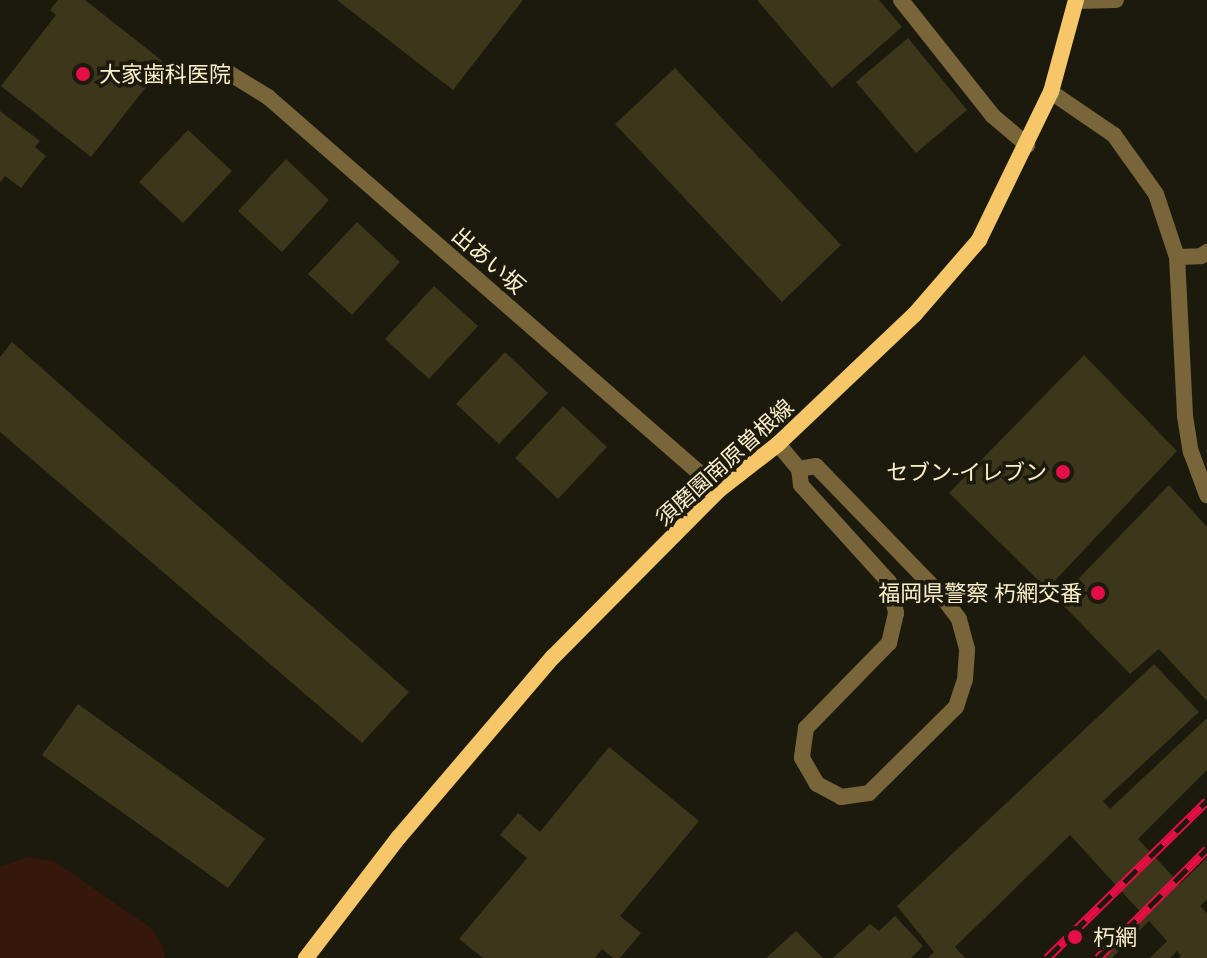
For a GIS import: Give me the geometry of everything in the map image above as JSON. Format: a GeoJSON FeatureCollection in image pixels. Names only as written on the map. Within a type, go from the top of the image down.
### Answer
{"type":"FeatureCollection","features":[{"type":"Feature","properties":{"kind":"main road","name":"須磨園南原曽根線"},"geometry":{"type":"LineString","coordinates":[[306,958],[399,837],[553,657],[719,490],[778,444],[915,314],[979,240],[1051,92],[1076,1]]}},
{"type":"Feature","properties":{"kind":"street"},"geometry":{"type":"LineString","coordinates":[[901,0],[993,116],[1027,145]]}},
{"type":"Feature","properties":{"kind":"street"},"geometry":{"type":"LineString","coordinates":[[1076,1],[1116,0]]}},
{"type":"Feature","properties":{"kind":"street","name":"出あい坂"},"geometry":{"type":"LineString","coordinates":[[224,70],[268,97],[719,490]]}},
{"type":"Feature","properties":{"kind":"street"},"geometry":{"type":"LineString","coordinates":[[1051,92],[1114,135],[1156,194],[1177,257],[1185,416],[1191,452],[1207,495]]}},
{"type":"Feature","properties":{"kind":"street"},"geometry":{"type":"LineString","coordinates":[[1177,257],[1201,256],[1207,252]]}},
{"type":"Feature","properties":{"kind":"street"},"geometry":{"type":"LineString","coordinates":[[778,444],[799,469],[801,485],[889,582],[896,613],[889,643],[806,728],[802,758],[817,784],[841,797],[869,793],[956,707],[965,680],[967,649],[959,619],[940,594],[816,466],[799,469]]}},
{"type":"Feature","properties":{"kind":"shaded area"},"geometry":{"type":"Polygon","coordinates":[[[28,857],[54,861],[151,928],[163,946],[165,958],[0,958],[0,867],[28,857]]]}},
{"type":"Feature","properties":{"kind":"building","name":"大家歯科医院"},"geometry":{"type":"Polygon","coordinates":[[[58,0],[85,0],[165,63],[91,157],[1,86],[56,15],[50,10],[58,0]]]}},
{"type":"Feature","properties":{"kind":"building"},"geometry":{"type":"Polygon","coordinates":[[[337,0],[523,0],[453,90],[337,0]]]}},
{"type":"Feature","properties":{"kind":"building"},"geometry":{"type":"Polygon","coordinates":[[[757,0],[879,0],[902,27],[832,88],[757,0]]]}},
{"type":"Feature","properties":{"kind":"building"},"geometry":{"type":"Polygon","coordinates":[[[908,38],[967,110],[916,153],[856,82],[908,38]]]}},
{"type":"Feature","properties":{"kind":"building"},"geometry":{"type":"Polygon","coordinates":[[[675,68],[841,245],[782,302],[615,124],[675,68]]]}},
{"type":"Feature","properties":{"kind":"building"},"geometry":{"type":"Polygon","coordinates":[[[0,111],[40,141],[35,147],[46,156],[21,188],[5,176],[0,183],[0,111]]]}},
{"type":"Feature","properties":{"kind":"building"},"geometry":{"type":"Polygon","coordinates":[[[188,130],[232,171],[183,223],[139,182],[188,130]]]}},
{"type":"Feature","properties":{"kind":"building"},"geometry":{"type":"Polygon","coordinates":[[[286,159],[329,200],[282,252],[238,211],[286,159]]]}},
{"type":"Feature","properties":{"kind":"building"},"geometry":{"type":"Polygon","coordinates":[[[357,222],[400,262],[352,315],[308,274],[357,222]]]}},
{"type":"Feature","properties":{"kind":"building"},"geometry":{"type":"Polygon","coordinates":[[[434,286],[478,326],[429,379],[385,339],[434,286]]]}},
{"type":"Feature","properties":{"kind":"building"},"geometry":{"type":"Polygon","coordinates":[[[12,342],[409,692],[362,743],[0,432],[0,357],[12,342]]]}},
{"type":"Feature","properties":{"kind":"building"},"geometry":{"type":"Polygon","coordinates":[[[505,352],[548,393],[499,444],[456,404],[505,352]]]}},
{"type":"Feature","properties":{"kind":"building","name":"セブン-イレブン"},"geometry":{"type":"Polygon","coordinates":[[[1084,355],[1177,451],[1047,589],[949,493],[1084,355]]]}},
{"type":"Feature","properties":{"kind":"building"},"geometry":{"type":"Polygon","coordinates":[[[563,406],[607,447],[558,499],[515,458],[563,406]]]}},
{"type":"Feature","properties":{"kind":"building"},"geometry":{"type":"Polygon","coordinates":[[[1169,485],[1207,527],[1207,701],[1159,649],[1130,674],[1058,600],[1169,485]]]}},
{"type":"Feature","properties":{"kind":"building"},"geometry":{"type":"Polygon","coordinates":[[[1154,664],[1199,712],[1103,801],[1110,809],[1207,718],[1207,770],[1138,839],[1180,884],[1207,858],[1207,899],[1200,906],[1207,913],[1207,958],[1179,958],[1181,956],[1177,951],[1170,958],[1150,958],[1167,941],[1149,921],[1112,958],[1101,958],[1144,916],[1070,835],[955,947],[965,958],[928,958],[934,952],[897,906],[1154,664]]]}},
{"type":"Feature","properties":{"kind":"building"},"geometry":{"type":"Polygon","coordinates":[[[78,704],[265,839],[228,888],[42,755],[78,704]]]}},
{"type":"Feature","properties":{"kind":"building"},"geometry":{"type":"Polygon","coordinates":[[[609,747],[699,821],[620,916],[641,933],[620,958],[613,958],[602,949],[595,958],[483,958],[459,939],[527,858],[500,835],[518,813],[540,832],[609,747]]]}},
{"type":"Feature","properties":{"kind":"building"},"geometry":{"type":"Polygon","coordinates":[[[895,916],[923,946],[911,958],[833,958],[870,924],[879,931],[895,916]]]}},
{"type":"Feature","properties":{"kind":"building"},"geometry":{"type":"Polygon","coordinates":[[[796,931],[823,958],[766,958],[796,931]]]}},
{"type":"Feature","properties":{"kind":"railway"},"geometry":{"type":"LineString","coordinates":[[1047,958],[1207,801]]}},
{"type":"Feature","properties":{"kind":"railway"},"geometry":{"type":"LineString","coordinates":[[1098,958],[1207,849]]}},
{"type":"Feature","properties":{"kind":"place","name":"大家歯科医院"},"geometry":{"type":"Point","coordinates":[83,74]}},
{"type":"Feature","properties":{"kind":"place","name":"セブン-イレブン"},"geometry":{"type":"Point","coordinates":[1063,472]}},
{"type":"Feature","properties":{"kind":"place","name":"福岡県警察 朽網交番"},"geometry":{"type":"Point","coordinates":[1098,593]}},
{"type":"Feature","properties":{"kind":"place","name":"朽網"},"geometry":{"type":"Point","coordinates":[1075,937]}}]}
